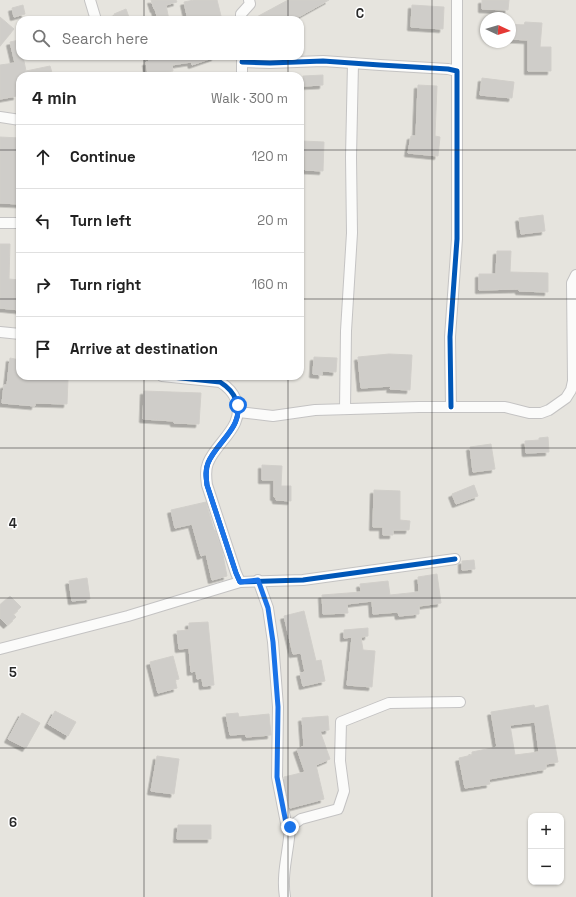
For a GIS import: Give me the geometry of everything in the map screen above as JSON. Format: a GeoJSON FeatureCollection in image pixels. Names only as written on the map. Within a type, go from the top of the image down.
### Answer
{"type":"FeatureCollection","features":[{"type":"Feature","properties":{"kind":"street"},"geometry":{"type":"LineString","coordinates":[[90,0],[95,16]]}},
{"type":"Feature","properties":{"kind":"street"},"geometry":{"type":"LineString","coordinates":[[451,407],[450,337],[457,239],[457,0]]}},
{"type":"Feature","properties":{"kind":"street"},"geometry":{"type":"LineString","coordinates":[[241,16],[241,14],[252,1]]}},
{"type":"Feature","properties":{"kind":"street"},"geometry":{"type":"LineString","coordinates":[[242,60],[242,72]]}},
{"type":"Feature","properties":{"kind":"street"},"geometry":{"type":"LineString","coordinates":[[249,60],[270,63],[323,60],[448,69],[457,71]]}},
{"type":"Feature","properties":{"kind":"street"},"geometry":{"type":"LineString","coordinates":[[345,409],[346,331],[352,233],[351,157],[353,63]]}},
{"type":"Feature","properties":{"kind":"street"},"geometry":{"type":"LineString","coordinates":[[0,117],[16,119]]}},
{"type":"Feature","properties":{"kind":"street"},"geometry":{"type":"LineString","coordinates":[[0,223],[16,223]]}},
{"type":"Feature","properties":{"kind":"street"},"geometry":{"type":"LineString","coordinates":[[239,412],[273,416],[315,410],[345,409],[505,407],[530,413],[541,413],[549,410],[566,398],[571,390],[573,381],[572,283],[576,275]]}},
{"type":"Feature","properties":{"kind":"street"},"geometry":{"type":"LineString","coordinates":[[0,332],[16,334]]}},
{"type":"Feature","properties":{"kind":"street"},"geometry":{"type":"LineString","coordinates":[[204,380],[220,382],[227,386],[234,394],[238,405],[238,419],[215,450],[208,463],[206,473],[207,485],[240,582]]}},
{"type":"Feature","properties":{"kind":"street"},"geometry":{"type":"LineString","coordinates":[[227,386],[229,380]]}},
{"type":"Feature","properties":{"kind":"street"},"geometry":{"type":"LineString","coordinates":[[0,649],[128,616],[240,582],[258,580],[303,580],[455,559]]}},
{"type":"Feature","properties":{"kind":"street"},"geometry":{"type":"LineString","coordinates":[[258,580],[268,608],[273,642],[278,707],[277,777],[286,823],[290,827],[289,845],[284,871],[284,889],[286,897]]}},
{"type":"Feature","properties":{"kind":"street"},"geometry":{"type":"LineString","coordinates":[[290,827],[301,820],[338,809],[344,791],[340,761],[341,722],[389,703],[460,702]]}},
{"type":"Feature","properties":{"kind":"building"},"geometry":{"type":"Polygon","coordinates":[[[151,0],[176,0],[177,2],[166,5],[168,16],[157,16],[151,0]]]}},
{"type":"Feature","properties":{"kind":"building"},"geometry":{"type":"Polygon","coordinates":[[[194,0],[217,0],[221,16],[187,16],[184,2],[194,0]]]}},
{"type":"Feature","properties":{"kind":"building"},"geometry":{"type":"Polygon","coordinates":[[[288,0],[329,0],[300,16],[258,16],[288,0]]]}},
{"type":"Feature","properties":{"kind":"building"},"geometry":{"type":"Polygon","coordinates":[[[482,0],[509,0],[508,10],[482,9],[482,0]]]}},
{"type":"Feature","properties":{"kind":"building"},"geometry":{"type":"Polygon","coordinates":[[[23,5],[25,14],[14,17],[12,8],[23,5]]]}},
{"type":"Feature","properties":{"kind":"building"},"geometry":{"type":"Polygon","coordinates":[[[412,5],[444,7],[443,29],[411,27],[412,5]]]}},
{"type":"Feature","properties":{"kind":"building"},"geometry":{"type":"Polygon","coordinates":[[[126,9],[129,16],[115,16],[114,14],[126,9]]]}},
{"type":"Feature","properties":{"kind":"building"},"geometry":{"type":"Polygon","coordinates":[[[0,17],[14,29],[0,46],[0,17]]]}},
{"type":"Feature","properties":{"kind":"building"},"geometry":{"type":"Polygon","coordinates":[[[525,22],[542,23],[540,47],[551,47],[551,71],[528,71],[528,40],[516,39],[516,24],[524,25],[525,22]]]}},
{"type":"Feature","properties":{"kind":"building"},"geometry":{"type":"Polygon","coordinates":[[[16,41],[16,60],[24,60],[26,71],[50,66],[52,72],[16,72],[16,96],[0,99],[0,65],[15,63],[10,42],[16,41]]]}},
{"type":"Feature","properties":{"kind":"building"},"geometry":{"type":"Polygon","coordinates":[[[149,60],[206,60],[192,65],[191,62],[172,65],[173,71],[167,72],[148,72],[146,62],[149,62],[149,60]]]}},
{"type":"Feature","properties":{"kind":"building"},"geometry":{"type":"Polygon","coordinates":[[[323,75],[323,85],[304,86],[304,76],[323,75]]]}},
{"type":"Feature","properties":{"kind":"building"},"geometry":{"type":"Polygon","coordinates":[[[482,78],[514,82],[512,98],[480,95],[482,78]]]}},
{"type":"Feature","properties":{"kind":"building"},"geometry":{"type":"Polygon","coordinates":[[[418,85],[437,86],[435,136],[440,137],[438,156],[408,153],[411,136],[416,136],[418,85]]]}},
{"type":"Feature","properties":{"kind":"building"},"geometry":{"type":"Polygon","coordinates":[[[0,137],[16,138],[16,204],[0,203],[0,137]]]}},
{"type":"Feature","properties":{"kind":"building"},"geometry":{"type":"Polygon","coordinates":[[[304,141],[324,142],[323,171],[305,170],[304,141]]]}},
{"type":"Feature","properties":{"kind":"building"},"geometry":{"type":"Polygon","coordinates":[[[543,215],[545,231],[521,234],[519,218],[543,215]]]}},
{"type":"Feature","properties":{"kind":"building"},"geometry":{"type":"Polygon","coordinates":[[[0,244],[10,244],[9,279],[16,280],[16,310],[0,308],[0,244]]]}},
{"type":"Feature","properties":{"kind":"building"},"geometry":{"type":"Polygon","coordinates":[[[497,251],[511,251],[510,272],[548,273],[548,292],[519,291],[519,289],[479,290],[479,274],[496,274],[497,251]]]}},
{"type":"Feature","properties":{"kind":"building"},"geometry":{"type":"Polygon","coordinates":[[[389,354],[412,355],[410,390],[390,389],[391,386],[361,388],[358,357],[389,354]]]}},
{"type":"Feature","properties":{"kind":"building"},"geometry":{"type":"Polygon","coordinates":[[[314,357],[337,358],[336,372],[322,371],[322,375],[313,374],[314,357]]]}},
{"type":"Feature","properties":{"kind":"building"},"geometry":{"type":"Polygon","coordinates":[[[10,358],[16,359],[16,380],[68,380],[67,404],[35,403],[35,406],[2,403],[4,385],[7,385],[10,358]]]}},
{"type":"Feature","properties":{"kind":"building"},"geometry":{"type":"Polygon","coordinates":[[[144,391],[201,393],[199,424],[174,423],[174,421],[143,419],[144,391]]]}},
{"type":"Feature","properties":{"kind":"building"},"geometry":{"type":"Polygon","coordinates":[[[548,437],[549,452],[526,453],[525,441],[539,440],[539,438],[548,437]]]}},
{"type":"Feature","properties":{"kind":"building"},"geometry":{"type":"Polygon","coordinates":[[[491,444],[495,469],[473,472],[470,447],[491,444]]]}},
{"type":"Feature","properties":{"kind":"building"},"geometry":{"type":"Polygon","coordinates":[[[262,465],[282,466],[281,486],[291,486],[291,501],[276,500],[276,497],[274,497],[274,480],[262,480],[262,465]]]}},
{"type":"Feature","properties":{"kind":"building"},"geometry":{"type":"Polygon","coordinates":[[[474,485],[478,496],[456,504],[452,494],[474,485]]]}},
{"type":"Feature","properties":{"kind":"building"},"geometry":{"type":"Polygon","coordinates":[[[374,490],[400,491],[400,520],[410,521],[409,530],[393,530],[393,535],[383,535],[383,527],[373,527],[374,490]]]}},
{"type":"Feature","properties":{"kind":"building"},"geometry":{"type":"Polygon","coordinates":[[[206,502],[214,530],[222,550],[227,576],[212,580],[206,554],[201,556],[192,524],[175,528],[171,510],[206,502]]]}},
{"type":"Feature","properties":{"kind":"building"},"geometry":{"type":"Polygon","coordinates":[[[474,560],[475,569],[462,570],[462,561],[474,560]]]}},
{"type":"Feature","properties":{"kind":"building"},"geometry":{"type":"Polygon","coordinates":[[[437,574],[441,603],[419,606],[419,614],[399,616],[398,612],[373,614],[372,601],[347,604],[348,613],[323,614],[322,595],[361,592],[360,584],[388,581],[390,595],[419,592],[418,577],[437,574]]]}},
{"type":"Feature","properties":{"kind":"building"},"geometry":{"type":"Polygon","coordinates":[[[87,578],[90,599],[72,601],[69,581],[87,578]]]}},
{"type":"Feature","properties":{"kind":"building"},"geometry":{"type":"Polygon","coordinates":[[[10,596],[21,607],[13,614],[16,617],[7,625],[0,618],[0,605],[10,596]]]}},
{"type":"Feature","properties":{"kind":"building"},"geometry":{"type":"Polygon","coordinates":[[[304,611],[316,661],[321,660],[325,681],[303,686],[300,673],[305,672],[301,653],[293,654],[284,616],[304,611]]]}},
{"type":"Feature","properties":{"kind":"building"},"geometry":{"type":"Polygon","coordinates":[[[208,622],[214,685],[203,686],[202,678],[197,679],[196,671],[191,672],[189,648],[179,649],[177,631],[189,630],[189,623],[208,622]]]}},
{"type":"Feature","properties":{"kind":"building"},"geometry":{"type":"Polygon","coordinates":[[[368,628],[368,636],[361,637],[363,650],[375,651],[372,687],[347,685],[352,637],[344,638],[344,630],[368,628]]]}},
{"type":"Feature","properties":{"kind":"building"},"geometry":{"type":"Polygon","coordinates":[[[173,656],[179,679],[175,680],[177,688],[158,693],[150,662],[173,656]]]}},
{"type":"Feature","properties":{"kind":"building"},"geometry":{"type":"Polygon","coordinates":[[[534,705],[535,708],[548,705],[558,762],[546,764],[546,769],[489,779],[490,784],[465,788],[459,758],[472,755],[472,752],[497,747],[491,712],[534,705]],[[535,722],[510,725],[515,755],[539,752],[535,722]]]}},
{"type":"Feature","properties":{"kind":"building"},"geometry":{"type":"Polygon","coordinates":[[[55,711],[76,722],[68,736],[48,724],[55,711]]]}},
{"type":"Feature","properties":{"kind":"building"},"geometry":{"type":"Polygon","coordinates":[[[22,713],[40,723],[26,748],[8,739],[22,713]]]}},
{"type":"Feature","properties":{"kind":"building"},"geometry":{"type":"Polygon","coordinates":[[[238,713],[239,717],[269,714],[271,735],[246,737],[245,734],[230,735],[226,714],[238,713]]]}},
{"type":"Feature","properties":{"kind":"building"},"geometry":{"type":"Polygon","coordinates":[[[328,716],[329,730],[320,731],[330,759],[316,765],[324,799],[290,808],[284,777],[305,772],[297,749],[304,746],[302,718],[328,716]]]}},
{"type":"Feature","properties":{"kind":"building"},"geometry":{"type":"Polygon","coordinates":[[[157,756],[179,759],[174,794],[151,791],[157,756]]]}},
{"type":"Feature","properties":{"kind":"building"},"geometry":{"type":"Polygon","coordinates":[[[178,825],[211,825],[211,839],[177,839],[178,825]]]}},
{"type":"Feature","properties":{"kind":"cycle path"},"geometry":{"type":"LineString","coordinates":[[242,62],[270,63],[323,61],[448,69],[457,71],[457,239],[450,337],[451,407]]}},
{"type":"Feature","properties":{"kind":"cycle path"},"geometry":{"type":"LineString","coordinates":[[201,380],[220,382],[230,390],[236,400],[238,409],[234,426],[212,455],[207,466],[206,474],[207,485],[240,582],[303,580],[455,559]]}},
{"type":"Feature","properties":{"kind":"route"},"geometry":{"type":"LineString","coordinates":[[238,405],[238,419],[215,450],[208,463],[206,473],[207,485],[240,582],[258,580],[268,608],[273,642],[278,707],[277,777],[286,823],[290,827]]}}]}
